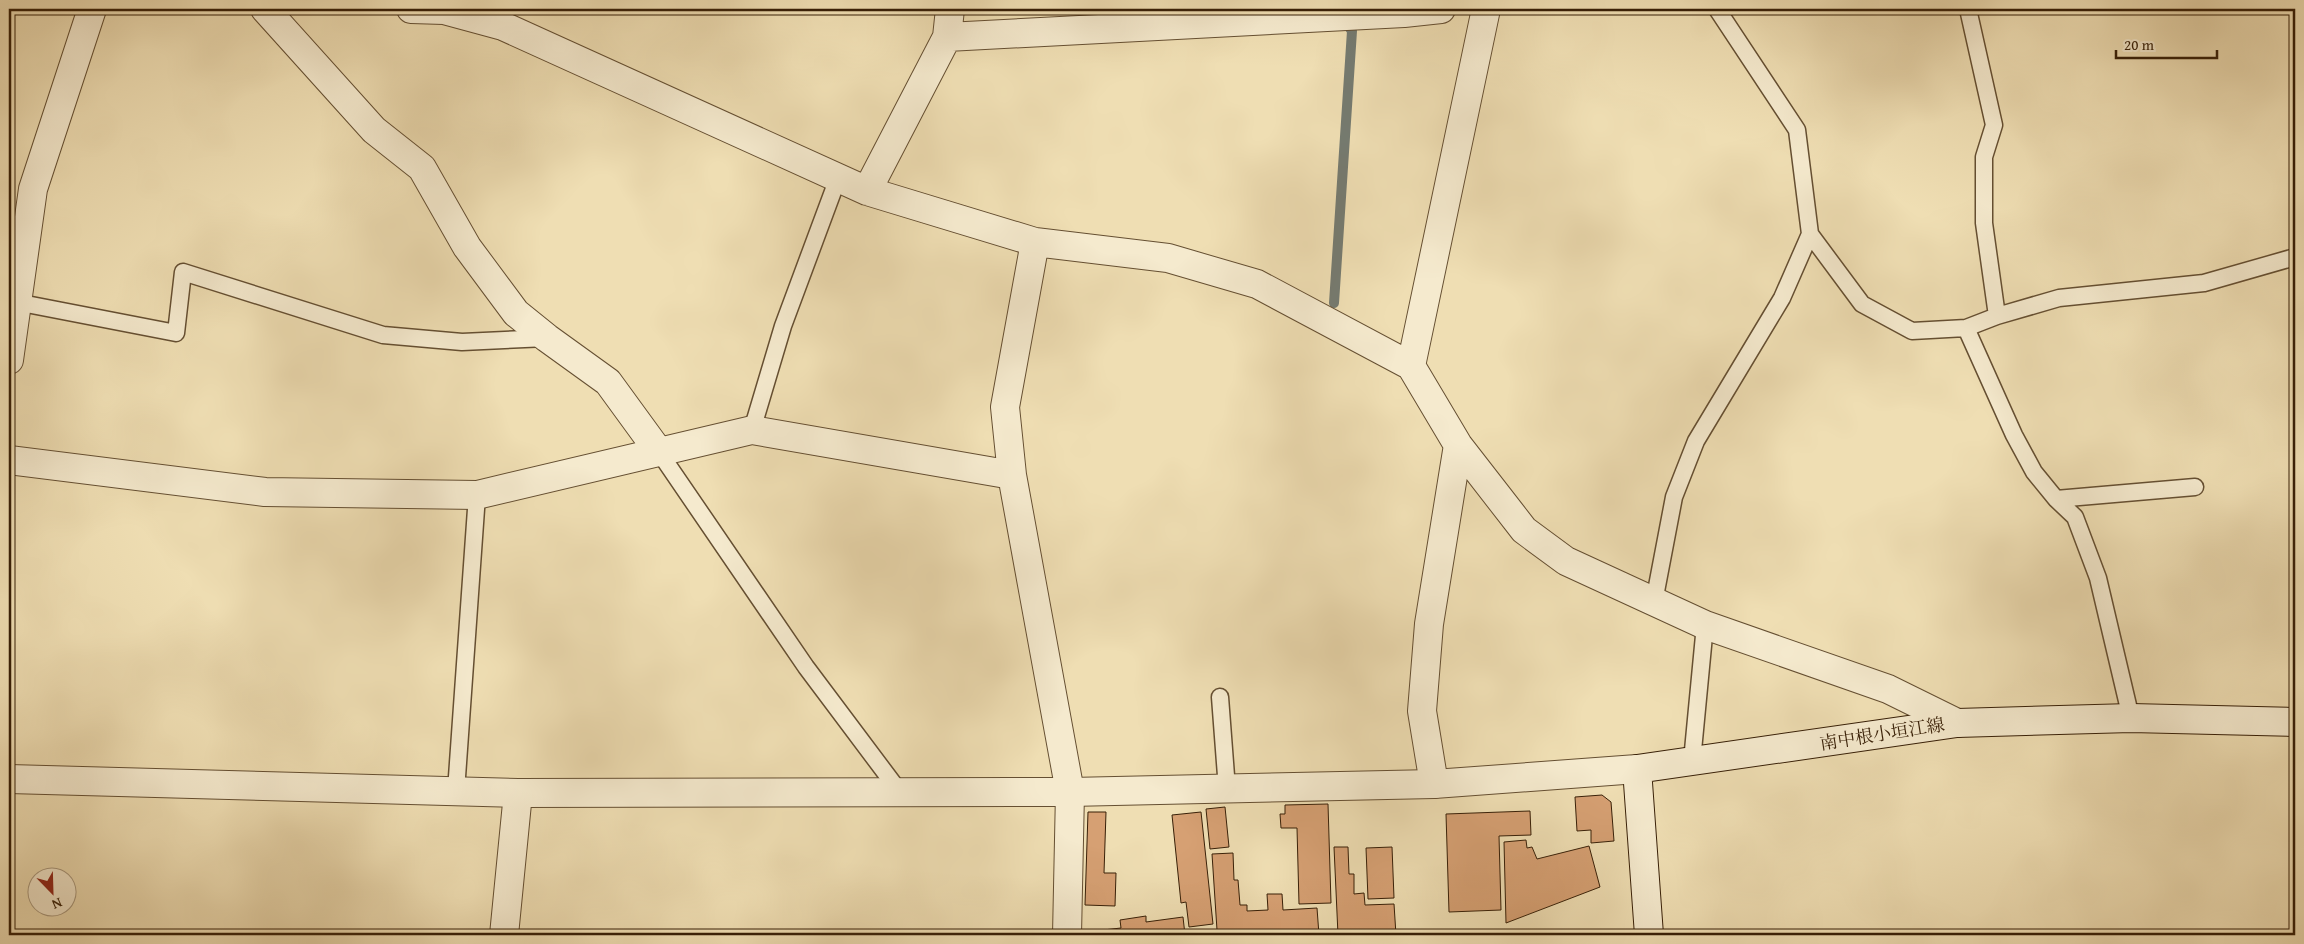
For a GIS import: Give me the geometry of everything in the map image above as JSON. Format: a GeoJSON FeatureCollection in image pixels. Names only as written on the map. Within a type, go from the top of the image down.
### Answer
{"type":"FeatureCollection","features":[{"type":"Feature","properties":{"kind":"street"},"geometry":{"type":"LineString","coordinates":[[9,354],[33,189],[92,9]]}},
{"type":"Feature","properties":{"kind":"street"},"geometry":{"type":"LineString","coordinates":[[266,9],[374,130],[422,168],[467,247],[516,313],[608,382],[658,452]]}},
{"type":"Feature","properties":{"kind":"street"},"geometry":{"type":"LineString","coordinates":[[411,9],[444,10],[503,26],[867,191],[1035,242],[1168,258],[1257,284],[1411,366],[1458,445],[1524,530],[1566,561],[1705,625],[1888,689],[1957,723]]}},
{"type":"Feature","properties":{"kind":"street"},"geometry":{"type":"LineString","coordinates":[[867,191],[947,37],[950,9]]}},
{"type":"Feature","properties":{"kind":"street"},"geometry":{"type":"LineString","coordinates":[[947,37],[1316,18],[1441,9]]}},
{"type":"Feature","properties":{"kind":"street"},"geometry":{"type":"LineString","coordinates":[[1411,366],[1486,9]]}},
{"type":"Feature","properties":{"kind":"street"},"geometry":{"type":"LineString","coordinates":[[1035,242],[1005,407],[1012,475],[1070,792],[1068,935]]}},
{"type":"Feature","properties":{"kind":"street"},"geometry":{"type":"LineString","coordinates":[[9,460],[265,492],[477,495],[752,430],[1012,475]]}},
{"type":"Feature","properties":{"kind":"street"},"geometry":{"type":"LineString","coordinates":[[1434,784],[1422,711],[1429,624],[1458,445]]}},
{"type":"Feature","properties":{"kind":"street","name":"南中根小垣江線"},"geometry":{"type":"LineString","coordinates":[[9,779],[518,793],[1070,792],[1434,784],[1637,769],[1957,723],[2131,718],[2295,722]]}},
{"type":"Feature","properties":{"kind":"street"},"geometry":{"type":"LineString","coordinates":[[1637,769],[1649,935]]}},
{"type":"Feature","properties":{"kind":"street"},"geometry":{"type":"LineString","coordinates":[[504,935],[518,793]]}},
{"type":"Feature","properties":{"kind":"lane"},"geometry":{"type":"LineString","coordinates":[[1718,9],[1797,130],[1810,234],[1862,304],[1912,331],[1966,328],[1997,316],[2059,298],[2204,283],[2295,257]]}},
{"type":"Feature","properties":{"kind":"lane"},"geometry":{"type":"LineString","coordinates":[[1968,9],[1994,125],[1984,157],[1984,224],[1997,316]]}},
{"type":"Feature","properties":{"kind":"lane"},"geometry":{"type":"LineString","coordinates":[[752,430],[783,326],[838,178]]}},
{"type":"Feature","properties":{"kind":"lane"},"geometry":{"type":"LineString","coordinates":[[1654,602],[1674,497],[1696,441],[1782,298],[1810,234]]}},
{"type":"Feature","properties":{"kind":"lane"},"geometry":{"type":"LineString","coordinates":[[16,302],[176,333],[183,272],[383,335],[462,342],[547,338]]}},
{"type":"Feature","properties":{"kind":"lane"},"geometry":{"type":"LineString","coordinates":[[1966,328],[2014,435],[2034,472],[2056,499],[2075,517],[2098,578],[2131,718]]}},
{"type":"Feature","properties":{"kind":"lane"},"geometry":{"type":"LineString","coordinates":[[658,452],[806,667],[899,791]]}},
{"type":"Feature","properties":{"kind":"lane"},"geometry":{"type":"LineString","coordinates":[[2056,499],[2194,487]]}},
{"type":"Feature","properties":{"kind":"lane"},"geometry":{"type":"LineString","coordinates":[[456,791],[477,495]]}},
{"type":"Feature","properties":{"kind":"lane"},"geometry":{"type":"LineString","coordinates":[[1692,761],[1705,625]]}},
{"type":"Feature","properties":{"kind":"lane"},"geometry":{"type":"LineString","coordinates":[[1220,697],[1227,789]]}},
{"type":"Feature","properties":{"kind":"building"},"geometry":{"type":"Polygon","coordinates":[[[1602,795],[1611,802],[1614,841],[1591,843],[1591,830],[1577,831],[1575,797],[1602,795]]]}},
{"type":"Feature","properties":{"kind":"building"},"geometry":{"type":"Polygon","coordinates":[[[1328,804],[1331,903],[1299,904],[1297,828],[1281,828],[1280,814],[1285,814],[1285,805],[1328,804]]]}},
{"type":"Feature","properties":{"kind":"building"},"geometry":{"type":"Polygon","coordinates":[[[1225,807],[1229,847],[1210,849],[1206,809],[1225,807]]]}},
{"type":"Feature","properties":{"kind":"building"},"geometry":{"type":"Polygon","coordinates":[[[1530,811],[1531,835],[1499,836],[1501,910],[1449,912],[1446,814],[1530,811]]]}},
{"type":"Feature","properties":{"kind":"building"},"geometry":{"type":"Polygon","coordinates":[[[1088,812],[1106,812],[1104,873],[1116,873],[1115,906],[1085,905],[1088,812]]]}},
{"type":"Feature","properties":{"kind":"building"},"geometry":{"type":"Polygon","coordinates":[[[1201,812],[1213,924],[1189,927],[1186,902],[1181,903],[1172,815],[1201,812]]]}},
{"type":"Feature","properties":{"kind":"building"},"geometry":{"type":"Polygon","coordinates":[[[1526,840],[1527,848],[1532,847],[1537,859],[1589,846],[1600,887],[1506,923],[1504,842],[1526,840]]]}},
{"type":"Feature","properties":{"kind":"building"},"geometry":{"type":"Polygon","coordinates":[[[1334,847],[1348,847],[1349,874],[1354,874],[1354,894],[1364,893],[1365,905],[1394,904],[1396,935],[1338,935],[1334,847]]]}},
{"type":"Feature","properties":{"kind":"building"},"geometry":{"type":"Polygon","coordinates":[[[1392,847],[1394,898],[1368,899],[1366,848],[1392,847]]]}},
{"type":"Feature","properties":{"kind":"building"},"geometry":{"type":"Polygon","coordinates":[[[1233,853],[1234,880],[1238,880],[1240,905],[1247,905],[1247,911],[1268,910],[1267,894],[1282,894],[1283,910],[1317,908],[1319,935],[1224,935],[1224,930],[1217,930],[1212,854],[1233,853]]]}},
{"type":"Feature","properties":{"kind":"building"},"geometry":{"type":"Polygon","coordinates":[[[1146,916],[1146,922],[1183,917],[1185,935],[1085,935],[1085,932],[1121,928],[1120,920],[1146,916]]]}},
{"type":"Feature","properties":{"kind":"waterway"},"geometry":{"type":"LineString","coordinates":[[1334,303],[1352,31],[1344,20]]}}]}
